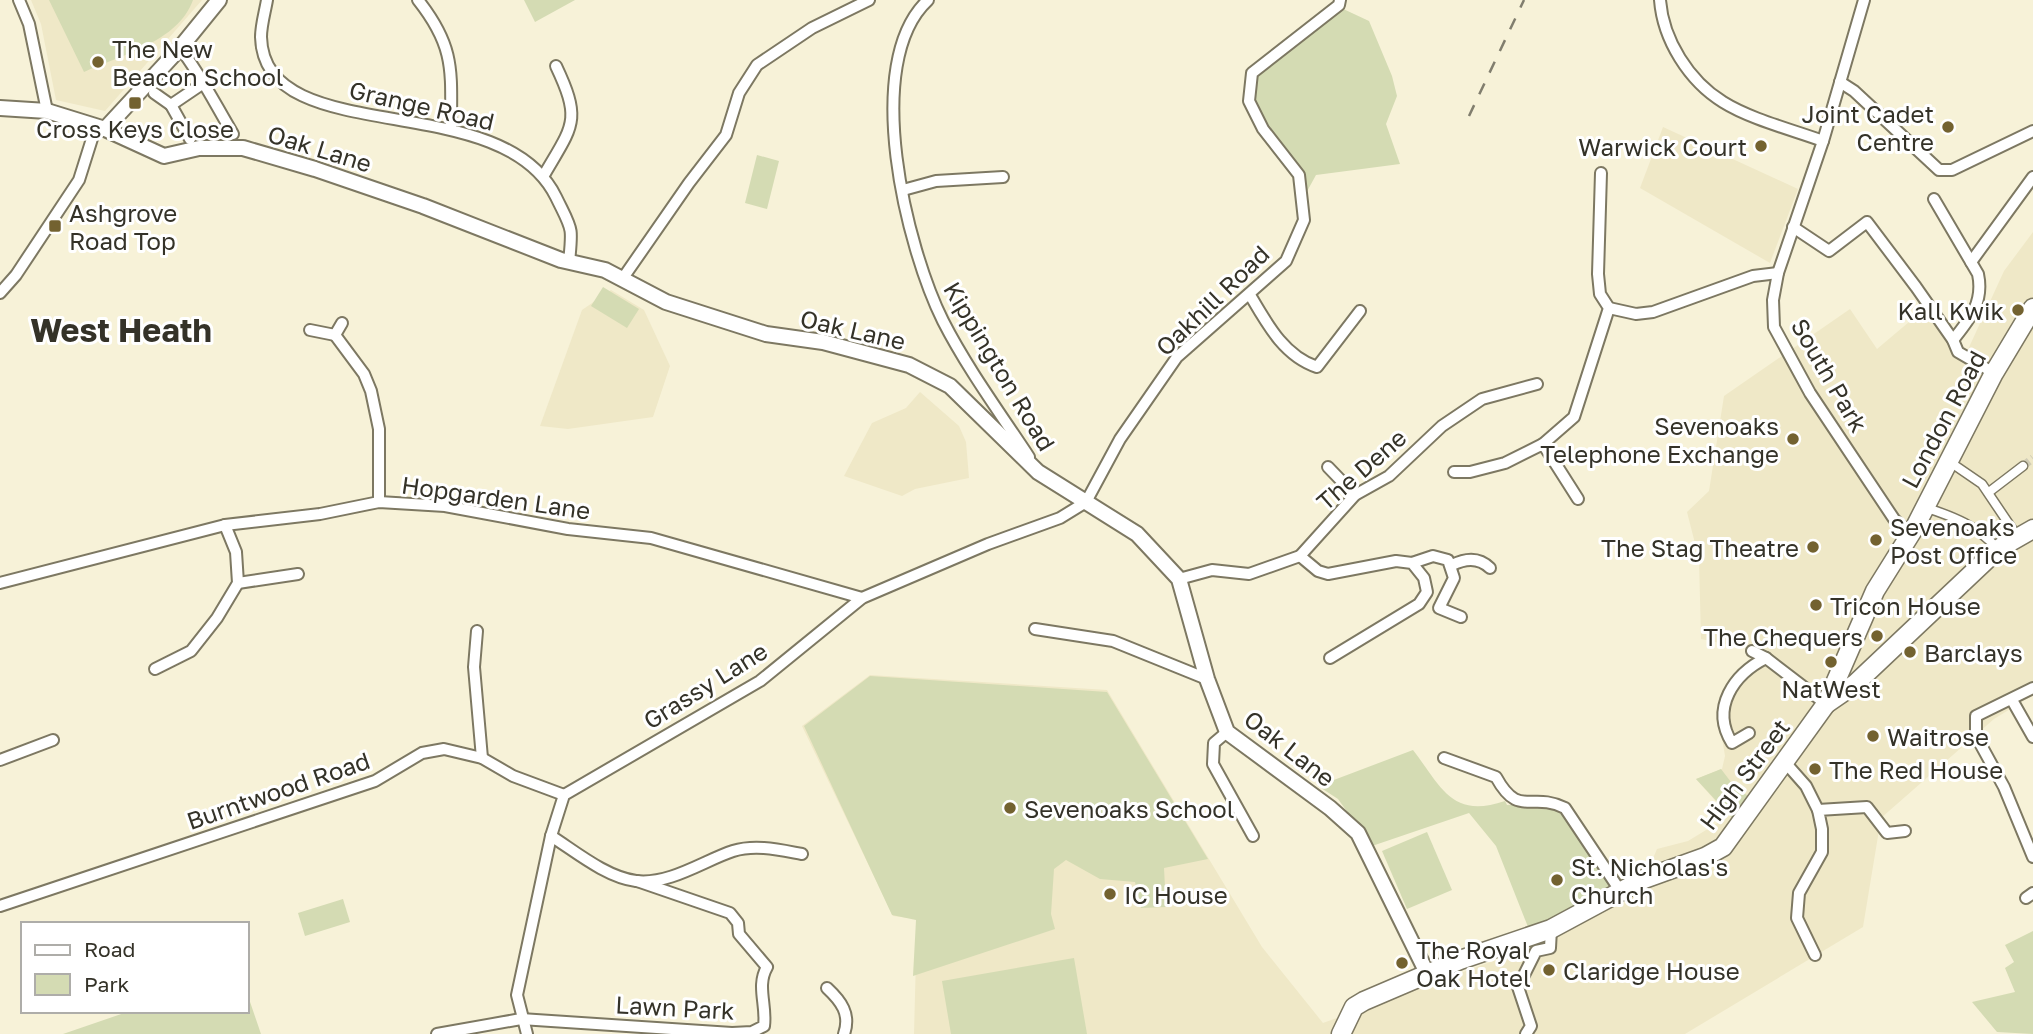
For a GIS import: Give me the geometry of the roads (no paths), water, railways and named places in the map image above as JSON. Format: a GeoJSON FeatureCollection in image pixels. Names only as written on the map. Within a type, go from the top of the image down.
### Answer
{"type":"FeatureCollection","features":[{"type":"Feature","properties":{"kind":"main road","name":"London Road"},"geometry":{"type":"LineString","coordinates":[[1826,705],[1875,591],[1913,530],[1994,373],[2033,308]]}},
{"type":"Feature","properties":{"kind":"main road","name":"High Street"},"geometry":{"type":"LineString","coordinates":[[1341,1034],[1346,1018],[1358,1004],[1427,973],[1551,929],[1644,878],[1705,857],[1723,847],[1783,760],[1826,705],[1855,684],[1998,549],[2025,532]]}},
{"type":"Feature","properties":{"kind":"main road"},"geometry":{"type":"LineString","coordinates":[[1839,675],[1855,684]]}},
{"type":"Feature","properties":{"kind":"street"},"geometry":{"type":"LineString","coordinates":[[19,0],[29,24],[47,111]]}},
{"type":"Feature","properties":{"kind":"street"},"geometry":{"type":"LineString","coordinates":[[0,293],[16,275],[79,180],[100,127],[180,48],[219,0]]}},
{"type":"Feature","properties":{"kind":"street","name":"Grange Road"},"geometry":{"type":"LineString","coordinates":[[267,0],[261,39],[264,54],[277,79],[288,90],[305,100],[451,129],[486,139],[514,152],[544,175],[573,228],[569,262]]}},
{"type":"Feature","properties":{"kind":"street"},"geometry":{"type":"LineString","coordinates":[[418,0],[432,17],[451,59],[451,129]]}},
{"type":"Feature","properties":{"kind":"street"},"geometry":{"type":"LineString","coordinates":[[623,278],[682,192],[726,135],[739,93],[757,65],[812,28],[869,0]]}},
{"type":"Feature","properties":{"kind":"street","name":"Kippington Road"},"geometry":{"type":"LineString","coordinates":[[928,0],[902,40],[893,92],[894,151],[923,276],[944,323],[1038,472]]}},
{"type":"Feature","properties":{"kind":"street","name":"Oakhill Road"},"geometry":{"type":"LineString","coordinates":[[1086,502],[1120,439],[1177,357],[1286,261],[1304,220],[1299,175],[1263,129],[1249,101],[1252,74],[1313,29],[1339,5],[1340,0]]}},
{"type":"Feature","properties":{"kind":"street"},"geometry":{"type":"LineString","coordinates":[[1660,0],[1668,35],[1678,56],[1703,87],[1724,103],[1823,141]]}},
{"type":"Feature","properties":{"kind":"street","name":"South Park"},"geometry":{"type":"LineString","coordinates":[[1864,0],[1823,141],[1779,273],[1773,300],[1774,327],[1810,393],[1894,519],[1902,527],[1913,530]]}},
{"type":"Feature","properties":{"kind":"street"},"geometry":{"type":"LineString","coordinates":[[180,48],[198,72],[202,84],[233,134]]}},
{"type":"Feature","properties":{"kind":"street"},"geometry":{"type":"LineString","coordinates":[[544,175],[572,126],[572,100],[556,66]]}},
{"type":"Feature","properties":{"kind":"street"},"geometry":{"type":"LineString","coordinates":[[1840,82],[1854,91],[1939,170],[1952,170],[2033,131]]}},
{"type":"Feature","properties":{"kind":"street"},"geometry":{"type":"LineString","coordinates":[[171,105],[202,84]]}},
{"type":"Feature","properties":{"kind":"street"},"geometry":{"type":"LineString","coordinates":[[154,93],[171,105],[190,139]]}},
{"type":"Feature","properties":{"kind":"street","name":"Oak Lane"},"geometry":{"type":"LineString","coordinates":[[0,108],[47,111],[100,127],[164,156],[211,147],[250,150],[423,206],[569,262],[606,270],[666,302],[766,334],[822,342],[909,365],[950,386],[1038,472],[1137,534],[1179,579],[1207,679],[1227,732],[1320,800],[1358,833],[1427,973]]}},
{"type":"Feature","properties":{"kind":"street"},"geometry":{"type":"LineString","coordinates":[[1601,173],[1598,274],[1600,294],[1609,307],[1636,314],[1653,312],[1753,276],[1779,273]]}},
{"type":"Feature","properties":{"kind":"street"},"geometry":{"type":"LineString","coordinates":[[903,190],[936,181],[1003,177]]}},
{"type":"Feature","properties":{"kind":"street"},"geometry":{"type":"LineString","coordinates":[[1971,262],[2033,177]]}},
{"type":"Feature","properties":{"kind":"street"},"geometry":{"type":"LineString","coordinates":[[1934,199],[1971,262],[1980,286],[1977,306],[1953,340]]}},
{"type":"Feature","properties":{"kind":"street"},"geometry":{"type":"LineString","coordinates":[[1793,227],[1829,251],[1867,222],[1953,340],[1958,352],[1994,373]]}},
{"type":"Feature","properties":{"kind":"street"},"geometry":{"type":"LineString","coordinates":[[1250,295],[1270,329],[1297,361],[1317,367],[1360,311]]}},
{"type":"Feature","properties":{"kind":"street"},"geometry":{"type":"LineString","coordinates":[[1454,472],[1470,472],[1505,463],[1543,444],[1574,417],[1609,307]]}},
{"type":"Feature","properties":{"kind":"street"},"geometry":{"type":"LineString","coordinates":[[335,335],[342,323]]}},
{"type":"Feature","properties":{"kind":"street"},"geometry":{"type":"LineString","coordinates":[[310,330],[335,335],[364,374],[371,391],[379,429],[379,502]]}},
{"type":"Feature","properties":{"kind":"street","name":"The Dene"},"geometry":{"type":"LineString","coordinates":[[1179,579],[1212,570],[1249,574],[1300,556],[1355,495],[1382,482],[1442,426],[1489,396],[1537,384]]}},
{"type":"Feature","properties":{"kind":"street"},"geometry":{"type":"LineString","coordinates":[[1543,444],[1578,499]]}},
{"type":"Feature","properties":{"kind":"street"},"geometry":{"type":"LineString","coordinates":[[1948,460],[1989,492],[2025,532]]}},
{"type":"Feature","properties":{"kind":"street"},"geometry":{"type":"LineString","coordinates":[[1989,492],[2023,466]]}},
{"type":"Feature","properties":{"kind":"street"},"geometry":{"type":"LineString","coordinates":[[1337,468],[1355,495]]}},
{"type":"Feature","properties":{"kind":"street","name":"Hopgarden Lane"},"geometry":{"type":"LineString","coordinates":[[0,583],[225,525],[320,514],[379,502],[445,506],[568,529],[651,538],[862,598]]}},
{"type":"Feature","properties":{"kind":"street","name":"Grassy Lane"},"geometry":{"type":"LineString","coordinates":[[564,795],[760,681],[862,598],[988,544],[1060,518],[1086,502]]}},
{"type":"Feature","properties":{"kind":"street"},"geometry":{"type":"LineString","coordinates":[[1924,508],[1958,518],[1981,531],[1998,549]]}},
{"type":"Feature","properties":{"kind":"street"},"geometry":{"type":"LineString","coordinates":[[155,669],[191,651],[217,618],[238,583],[236,552],[225,525]]}},
{"type":"Feature","properties":{"kind":"street"},"geometry":{"type":"LineString","coordinates":[[1300,556],[1318,571],[1328,574],[1395,561],[1412,564],[1433,556],[1442,557],[1452,565],[1453,582],[1439,608],[1461,617]]}},
{"type":"Feature","properties":{"kind":"street"},"geometry":{"type":"LineString","coordinates":[[1452,565],[1469,559],[1479,560],[1490,568]]}},
{"type":"Feature","properties":{"kind":"street"},"geometry":{"type":"LineString","coordinates":[[1329,658],[1419,604],[1427,592],[1424,578],[1412,564]]}},
{"type":"Feature","properties":{"kind":"street"},"geometry":{"type":"LineString","coordinates":[[238,583],[298,574]]}},
{"type":"Feature","properties":{"kind":"street"},"geometry":{"type":"LineString","coordinates":[[1035,629],[1113,641],[1207,679]]}},
{"type":"Feature","properties":{"kind":"street"},"geometry":{"type":"LineString","coordinates":[[477,631],[474,667],[482,758]]}},
{"type":"Feature","properties":{"kind":"street"},"geometry":{"type":"LineString","coordinates":[[1334,640],[1341,651]]}},
{"type":"Feature","properties":{"kind":"street"},"geometry":{"type":"LineString","coordinates":[[1752,651],[1766,658],[1826,705]]}},
{"type":"Feature","properties":{"kind":"street"},"geometry":{"type":"LineString","coordinates":[[1749,733],[1732,743],[1723,726],[1721,708],[1749,667],[1766,658]]}},
{"type":"Feature","properties":{"kind":"street"},"geometry":{"type":"LineString","coordinates":[[2033,688],[1976,716],[1976,736],[2004,787],[2033,857]]}},
{"type":"Feature","properties":{"kind":"street"},"geometry":{"type":"LineString","coordinates":[[2012,700],[2033,737]]}},
{"type":"Feature","properties":{"kind":"street"},"geometry":{"type":"LineString","coordinates":[[1227,732],[1214,743],[1211,752],[1213,764],[1253,836]]}},
{"type":"Feature","properties":{"kind":"street"},"geometry":{"type":"LineString","coordinates":[[0,760],[52,740]]}},
{"type":"Feature","properties":{"kind":"street","name":"Burntwood Road"},"geometry":{"type":"LineString","coordinates":[[0,906],[375,781],[422,754],[444,749],[482,758],[513,776],[564,795]]}},
{"type":"Feature","properties":{"kind":"street"},"geometry":{"type":"LineString","coordinates":[[1444,758],[1496,777],[1507,797],[1519,802],[1551,801],[1565,808],[1621,892]]}},
{"type":"Feature","properties":{"kind":"street"},"geometry":{"type":"LineString","coordinates":[[1783,760],[1806,786],[1818,810],[1822,852],[1799,892],[1797,918],[1815,955]]}},
{"type":"Feature","properties":{"kind":"street"},"geometry":{"type":"LineString","coordinates":[[527,1034],[517,995],[551,836],[564,795]]}},
{"type":"Feature","properties":{"kind":"street"},"geometry":{"type":"LineString","coordinates":[[1818,810],[1867,807],[1887,833],[1905,831]]}},
{"type":"Feature","properties":{"kind":"street"},"geometry":{"type":"LineString","coordinates":[[551,836],[602,868],[637,881],[682,873],[732,851],[749,848],[802,853]]}},
{"type":"Feature","properties":{"kind":"street","name":"Lawn Park"},"geometry":{"type":"LineString","coordinates":[[522,1019],[732,1033],[752,1032],[764,1026],[766,1011],[761,979],[767,967],[739,934],[738,923],[730,913],[637,881]]}},
{"type":"Feature","properties":{"kind":"street"},"geometry":{"type":"LineString","coordinates":[[1526,1034],[1531,1029],[1518,987],[1536,951],[1550,948],[1551,929]]}},
{"type":"Feature","properties":{"kind":"street"},"geometry":{"type":"LineString","coordinates":[[827,988],[845,1008],[847,1017],[844,1034]]}},
{"type":"Feature","properties":{"kind":"street"},"geometry":{"type":"LineString","coordinates":[[437,1034],[522,1019]]}},
{"type":"Feature","properties":{"kind":"tunnel"},"geometry":{"type":"LineString","coordinates":[[2023,466],[2033,458]]}},
{"type":"Feature","properties":{"kind":"railway"},"geometry":{"type":"LineString","coordinates":[[1469,116],[1524,0]]}},
{"type":"Feature","properties":{"kind":"place","name":"The New Beacon School"},"geometry":{"type":"Point","coordinates":[98,62]}},
{"type":"Feature","properties":{"kind":"place","name":"Cross Keys Close"},"geometry":{"type":"Point","coordinates":[135,103]}},
{"type":"Feature","properties":{"kind":"place","name":"Joint Cadet Centre"},"geometry":{"type":"Point","coordinates":[1948,127]}},
{"type":"Feature","properties":{"kind":"place","name":"Warwick Court"},"geometry":{"type":"Point","coordinates":[1761,146]}},
{"type":"Feature","properties":{"kind":"place","name":"Ashgrove Road Top"},"geometry":{"type":"Point","coordinates":[55,226]}},
{"type":"Feature","properties":{"kind":"place","name":"Kall Kwik"},"geometry":{"type":"Point","coordinates":[2018,310]}},
{"type":"Feature","properties":{"kind":"place","name":"Sevenoaks Telephone Exchange"},"geometry":{"type":"Point","coordinates":[1793,439]}},
{"type":"Feature","properties":{"kind":"place","name":"Sevenoaks Post Office"},"geometry":{"type":"Point","coordinates":[1876,540]}},
{"type":"Feature","properties":{"kind":"place","name":"The Stag Theatre"},"geometry":{"type":"Point","coordinates":[1813,547]}},
{"type":"Feature","properties":{"kind":"place","name":"Tricon House"},"geometry":{"type":"Point","coordinates":[1816,605]}},
{"type":"Feature","properties":{"kind":"place","name":"The Chequers"},"geometry":{"type":"Point","coordinates":[1877,636]}},
{"type":"Feature","properties":{"kind":"place","name":"Barclays"},"geometry":{"type":"Point","coordinates":[1910,652]}},
{"type":"Feature","properties":{"kind":"place","name":"NatWest"},"geometry":{"type":"Point","coordinates":[1831,662]}},
{"type":"Feature","properties":{"kind":"place","name":"Waitrose"},"geometry":{"type":"Point","coordinates":[1873,736]}},
{"type":"Feature","properties":{"kind":"place","name":"The Red House"},"geometry":{"type":"Point","coordinates":[1815,769]}},
{"type":"Feature","properties":{"kind":"place","name":"Sevenoaks School"},"geometry":{"type":"Point","coordinates":[1010,808]}},
{"type":"Feature","properties":{"kind":"place","name":"St. Nicholas's Church"},"geometry":{"type":"Point","coordinates":[1557,880]}},
{"type":"Feature","properties":{"kind":"place","name":"IC House"},"geometry":{"type":"Point","coordinates":[1110,894]}},
{"type":"Feature","properties":{"kind":"place","name":"The Royal Oak Hotel"},"geometry":{"type":"Point","coordinates":[1402,963]}},
{"type":"Feature","properties":{"kind":"place","name":"Claridge House"},"geometry":{"type":"Point","coordinates":[1549,970]}},
{"type":"Feature","properties":{"kind":"district","name":"West Heath"},"geometry":{"type":"Point","coordinates":[121,330]}}]}
